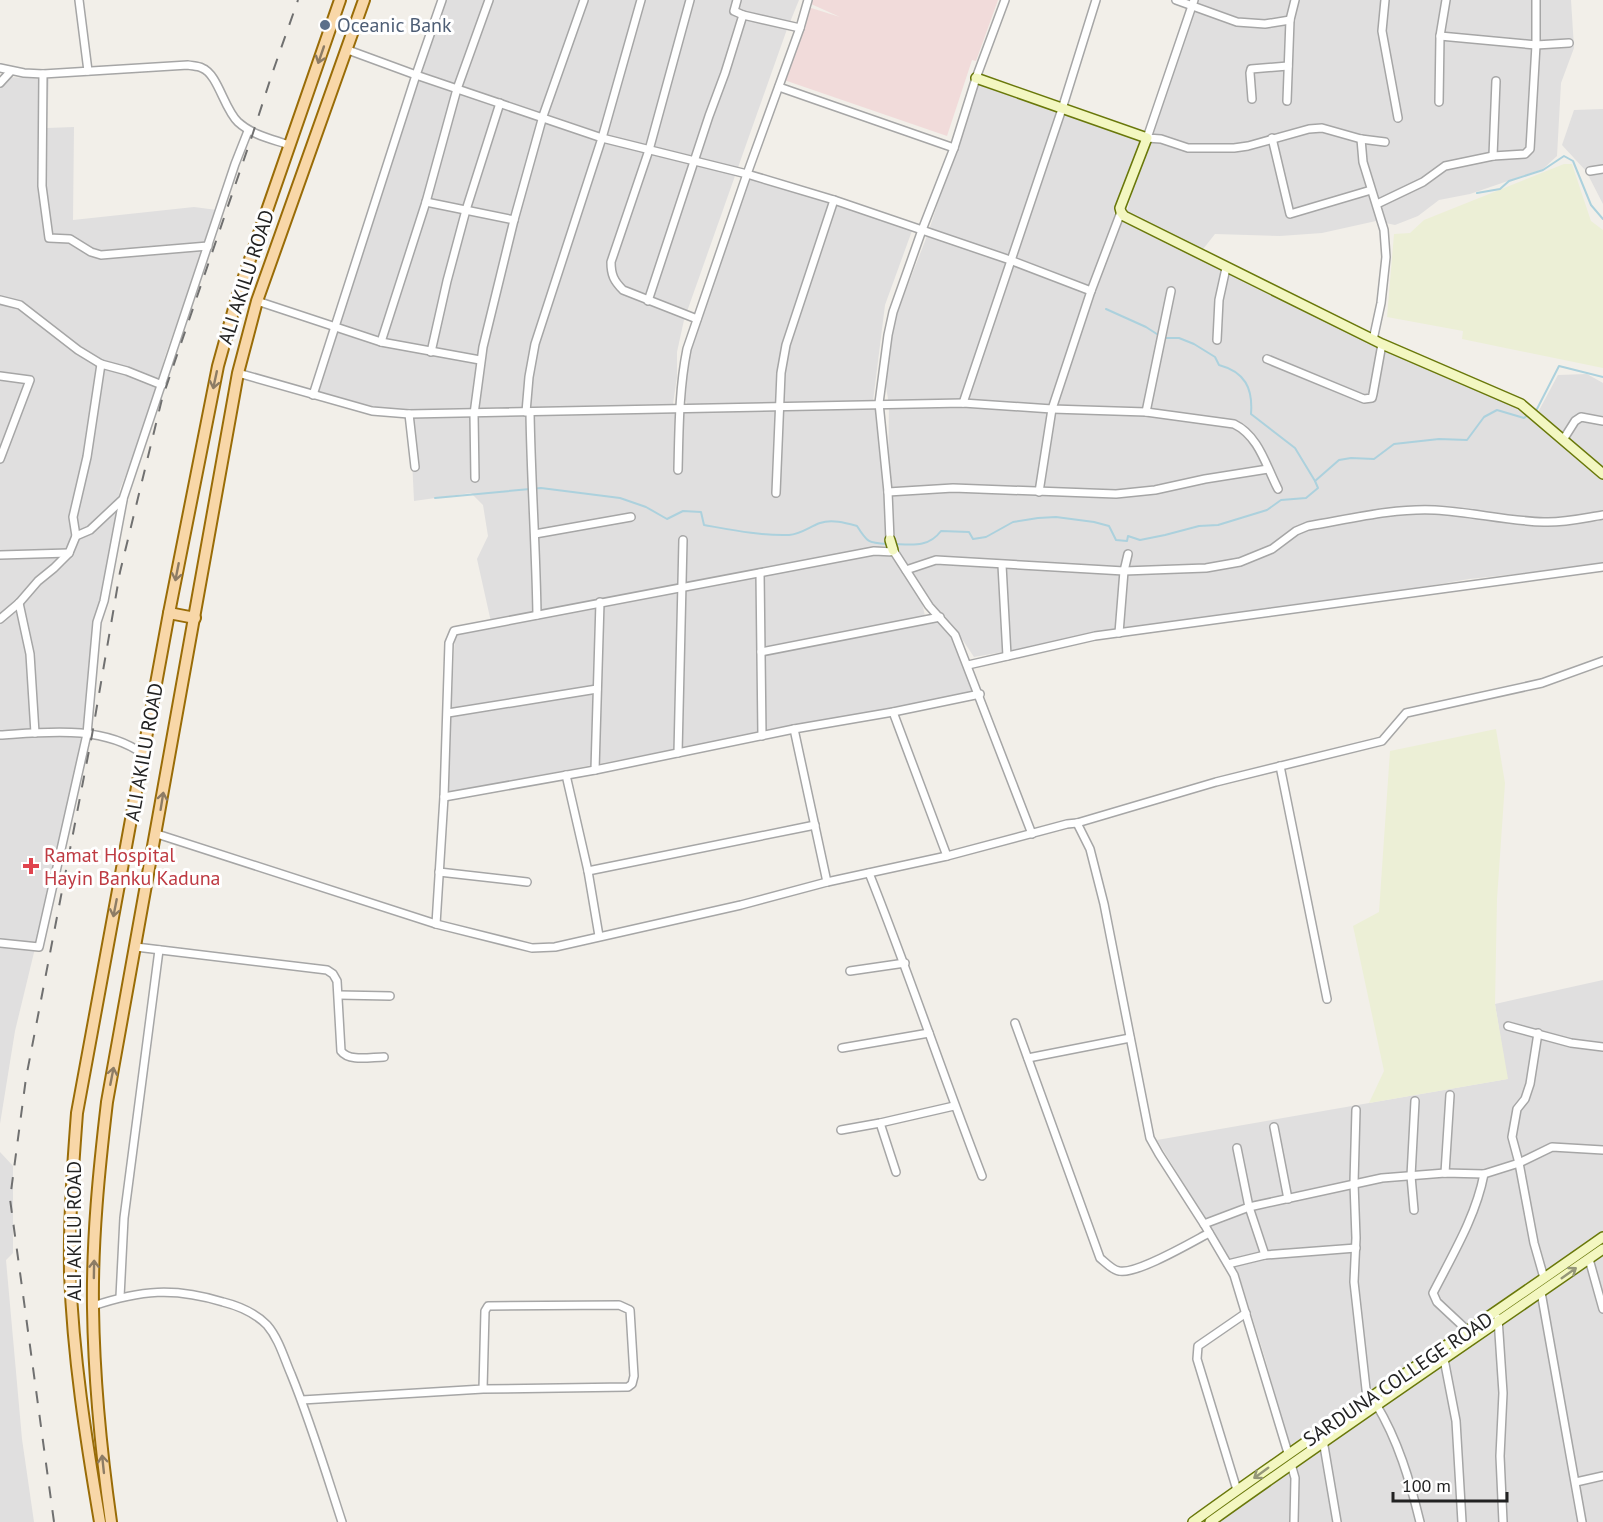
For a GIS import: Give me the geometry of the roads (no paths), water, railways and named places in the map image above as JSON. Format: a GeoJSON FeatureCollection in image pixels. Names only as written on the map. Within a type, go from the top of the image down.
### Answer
{"type":"FeatureCollection","features":[{"type":"Feature","properties":{"kind":"main road","name":"ALI AKILU ROAD"},"geometry":{"type":"LineString","coordinates":[[100,1522],[81,1398],[70,1273],[71,1187],[77,1113],[169,613],[218,366],[238,294],[340,0]]}},
{"type":"Feature","properties":{"kind":"main road","name":"ALI AKILU ROAD"},"geometry":{"type":"LineString","coordinates":[[111,1522],[100,1433],[93,1306],[98,1182],[107,1102],[157,834],[238,373],[257,301],[364,0]]}},
{"type":"Feature","properties":{"kind":"main road"},"geometry":{"type":"LineString","coordinates":[[169,613],[195,618]]}},
{"type":"Feature","properties":{"kind":"street"},"geometry":{"type":"LineString","coordinates":[[79,0],[88,71]]}},
{"type":"Feature","properties":{"kind":"street"},"geometry":{"type":"LineString","coordinates":[[313,395],[442,0]]}},
{"type":"Feature","properties":{"kind":"street"},"geometry":{"type":"LineString","coordinates":[[381,342],[426,202],[457,89],[489,0]]}},
{"type":"Feature","properties":{"kind":"street"},"geometry":{"type":"LineString","coordinates":[[475,478],[474,414],[480,360],[514,220],[543,116],[584,0]]}},
{"type":"Feature","properties":{"kind":"street"},"geometry":{"type":"LineString","coordinates":[[537,615],[528,412],[529,377],[535,344],[602,138],[641,0]]}},
{"type":"Feature","properties":{"kind":"street"},"geometry":{"type":"LineString","coordinates":[[690,0],[649,150],[611,262],[611,274],[623,290],[697,319]]}},
{"type":"Feature","properties":{"kind":"street"},"geometry":{"type":"LineString","coordinates":[[737,0],[734,11],[800,28]]}},
{"type":"Feature","properties":{"kind":"street"},"geometry":{"type":"LineString","coordinates":[[678,470],[680,408],[687,349],[808,0]]}},
{"type":"Feature","properties":{"kind":"street"},"geometry":{"type":"LineString","coordinates":[[1005,0],[976,78],[954,148],[893,312],[879,404],[888,492],[890,540],[894,551],[929,606],[955,634],[1032,834]]}},
{"type":"Feature","properties":{"kind":"street"},"geometry":{"type":"LineString","coordinates":[[963,403],[1062,109],[1096,0]]}},
{"type":"Feature","properties":{"kind":"street"},"geometry":{"type":"LineString","coordinates":[[1176,0],[1193,3],[1237,22],[1265,24],[1290,20]]}},
{"type":"Feature","properties":{"kind":"street"},"geometry":{"type":"LineString","coordinates":[[1287,101],[1290,20],[1295,0]]}},
{"type":"Feature","properties":{"kind":"street"},"geometry":{"type":"LineString","coordinates":[[1385,0],[1382,31],[1398,118]]}},
{"type":"Feature","properties":{"kind":"street"},"geometry":{"type":"LineString","coordinates":[[1439,102],[1440,36],[1446,0]]}},
{"type":"Feature","properties":{"kind":"street"},"geometry":{"type":"LineString","coordinates":[[1377,204],[1424,182],[1445,166],[1493,156],[1525,154],[1530,149],[1536,45],[1536,0]]}},
{"type":"Feature","properties":{"kind":"street"},"geometry":{"type":"LineString","coordinates":[[1039,492],[1052,409],[1091,291],[1121,212],[1120,208],[1147,138],[1193,3]]}},
{"type":"Feature","properties":{"kind":"street"},"geometry":{"type":"LineString","coordinates":[[648,301],[743,15]]}},
{"type":"Feature","properties":{"kind":"street"},"geometry":{"type":"LineString","coordinates":[[1440,36],[1536,45],[1569,44]]}},
{"type":"Feature","properties":{"kind":"street"},"geometry":{"type":"LineString","coordinates":[[348,50],[602,138],[747,174],[834,200],[1010,260],[1091,291]]}},
{"type":"Feature","properties":{"kind":"street"},"geometry":{"type":"LineString","coordinates":[[0,68],[43,74],[188,65],[203,68],[212,77],[236,121],[248,130],[290,145]]}},
{"type":"Feature","properties":{"kind":"street"},"geometry":{"type":"LineString","coordinates":[[1252,99],[1251,69],[1288,66]]}},
{"type":"Feature","properties":{"kind":"street"},"geometry":{"type":"LineString","coordinates":[[0,83],[11,71]]}},
{"type":"Feature","properties":{"kind":"street"},"geometry":{"type":"LineString","coordinates":[[43,74],[42,186],[49,238],[70,239],[94,254],[101,255],[208,246]]}},
{"type":"Feature","properties":{"kind":"street"},"geometry":{"type":"LineString","coordinates":[[976,78],[1147,138],[1161,139],[1188,148],[1248,146],[1272,138],[1322,128],[1362,139],[1385,142]]}},
{"type":"Feature","properties":{"kind":"street"},"geometry":{"type":"LineString","coordinates":[[1493,156],[1496,81]]}},
{"type":"Feature","properties":{"kind":"street"},"geometry":{"type":"LineString","coordinates":[[779,87],[954,148]]}},
{"type":"Feature","properties":{"kind":"street"},"geometry":{"type":"LineString","coordinates":[[431,352],[466,210],[500,103]]}},
{"type":"Feature","properties":{"kind":"street"},"geometry":{"type":"LineString","coordinates":[[0,943],[39,947],[87,734],[97,622],[104,601],[123,499],[248,130]]}},
{"type":"Feature","properties":{"kind":"street"},"geometry":{"type":"LineString","coordinates":[[1272,138],[1290,214],[1371,190]]}},
{"type":"Feature","properties":{"kind":"street"},"geometry":{"type":"LineString","coordinates":[[1267,359],[1364,399],[1372,398],[1386,257],[1384,230],[1363,162],[1362,139]]}},
{"type":"Feature","properties":{"kind":"street"},"geometry":{"type":"LineString","coordinates":[[1590,171],[1603,169]]}},
{"type":"Feature","properties":{"kind":"street"},"geometry":{"type":"LineString","coordinates":[[776,493],[781,373],[786,345],[834,200]]}},
{"type":"Feature","properties":{"kind":"street"},"geometry":{"type":"LineString","coordinates":[[426,202],[514,220]]}},
{"type":"Feature","properties":{"kind":"street"},"geometry":{"type":"LineString","coordinates":[[1121,212],[1124,216],[1226,268],[1377,342],[1503,394],[1521,404],[1603,474]]}},
{"type":"Feature","properties":{"kind":"street"},"geometry":{"type":"LineString","coordinates":[[1217,340],[1219,300],[1226,268]]}},
{"type":"Feature","properties":{"kind":"street"},"geometry":{"type":"LineString","coordinates":[[1146,412],[1171,291]]}},
{"type":"Feature","properties":{"kind":"street"},"geometry":{"type":"LineString","coordinates":[[0,300],[20,305],[100,364],[127,371],[162,385]]}},
{"type":"Feature","properties":{"kind":"street"},"geometry":{"type":"LineString","coordinates":[[257,301],[381,342],[480,360]]}},
{"type":"Feature","properties":{"kind":"street"},"geometry":{"type":"LineString","coordinates":[[0,619],[69,553],[76,536],[74,517],[87,457],[100,364]]}},
{"type":"Feature","properties":{"kind":"street"},"geometry":{"type":"LineString","coordinates":[[238,373],[372,411],[409,414],[963,403],[1146,412],[1234,424],[1242,428],[1254,440],[1278,489]]}},
{"type":"Feature","properties":{"kind":"street"},"geometry":{"type":"LineString","coordinates":[[0,376],[30,380],[0,459]]}},
{"type":"Feature","properties":{"kind":"street"},"geometry":{"type":"LineString","coordinates":[[409,414],[415,467]]}},
{"type":"Feature","properties":{"kind":"street"},"geometry":{"type":"LineString","coordinates":[[1563,440],[1575,421],[1581,417],[1603,421]]}},
{"type":"Feature","properties":{"kind":"street"},"geometry":{"type":"LineString","coordinates":[[888,492],[953,488],[1116,494],[1268,469]]}},
{"type":"Feature","properties":{"kind":"street"},"geometry":{"type":"LineString","coordinates":[[76,536],[90,530],[123,499]]}},
{"type":"Feature","properties":{"kind":"street"},"geometry":{"type":"LineString","coordinates":[[906,570],[936,560],[1124,571],[1206,568],[1240,562],[1272,549],[1296,531],[1308,526],[1387,513],[1433,510],[1547,522],[1603,515]]}},
{"type":"Feature","properties":{"kind":"street"},"geometry":{"type":"LineString","coordinates":[[535,534],[631,517]]}},
{"type":"Feature","properties":{"kind":"street"},"geometry":{"type":"LineString","coordinates":[[678,753],[683,540]]}},
{"type":"Feature","properties":{"kind":"street"},"geometry":{"type":"LineString","coordinates":[[436,924],[444,797],[449,643],[454,631],[874,551],[894,551]]}},
{"type":"Feature","properties":{"kind":"street"},"geometry":{"type":"LineString","coordinates":[[0,555],[69,553]]}},
{"type":"Feature","properties":{"kind":"street"},"geometry":{"type":"LineString","coordinates":[[1119,633],[1124,571],[1128,554]]}},
{"type":"Feature","properties":{"kind":"street"},"geometry":{"type":"LineString","coordinates":[[1002,565],[1007,656]]}},
{"type":"Feature","properties":{"kind":"street"},"geometry":{"type":"LineString","coordinates":[[968,664],[1095,636],[1603,567]]}},
{"type":"Feature","properties":{"kind":"street"},"geometry":{"type":"LineString","coordinates":[[760,573],[762,736]]}},
{"type":"Feature","properties":{"kind":"street"},"geometry":{"type":"LineString","coordinates":[[19,603],[30,654],[35,733]]}},
{"type":"Feature","properties":{"kind":"street"},"geometry":{"type":"LineString","coordinates":[[595,770],[600,603]]}},
{"type":"Feature","properties":{"kind":"street"},"geometry":{"type":"LineString","coordinates":[[761,652],[940,617]]}},
{"type":"Feature","properties":{"kind":"street"},"geometry":{"type":"LineString","coordinates":[[157,834],[436,924],[532,948],[555,947],[698,915],[827,882],[947,856],[1067,824],[1077,824],[1216,782],[1382,741],[1406,713],[1542,683],[1603,661]]}},
{"type":"Feature","properties":{"kind":"street"},"geometry":{"type":"LineString","coordinates":[[447,713],[597,689]]}},
{"type":"Feature","properties":{"kind":"street"},"geometry":{"type":"LineString","coordinates":[[444,797],[595,770],[980,694]]}},
{"type":"Feature","properties":{"kind":"street"},"geometry":{"type":"LineString","coordinates":[[893,712],[947,856]]}},
{"type":"Feature","properties":{"kind":"street"},"geometry":{"type":"LineString","coordinates":[[794,729],[827,882]]}},
{"type":"Feature","properties":{"kind":"street"},"geometry":{"type":"LineString","coordinates":[[0,735],[87,734],[121,741],[143,754]]}},
{"type":"Feature","properties":{"kind":"street"},"geometry":{"type":"LineString","coordinates":[[1280,766],[1328,999]]}},
{"type":"Feature","properties":{"kind":"street"},"geometry":{"type":"LineString","coordinates":[[566,775],[588,871],[599,936]]}},
{"type":"Feature","properties":{"kind":"street"},"geometry":{"type":"LineString","coordinates":[[1077,824],[1090,849],[1104,904],[1150,1137],[1234,1275],[1288,1453]]}},
{"type":"Feature","properties":{"kind":"street"},"geometry":{"type":"LineString","coordinates":[[588,871],[815,825]]}},
{"type":"Feature","properties":{"kind":"street"},"geometry":{"type":"LineString","coordinates":[[439,872],[527,882]]}},
{"type":"Feature","properties":{"kind":"street"},"geometry":{"type":"LineString","coordinates":[[868,873],[904,963],[954,1106],[982,1176]]}},
{"type":"Feature","properties":{"kind":"street"},"geometry":{"type":"LineString","coordinates":[[136,947],[327,970],[337,981],[341,1051],[344,1056],[351,1058],[384,1057]]}},
{"type":"Feature","properties":{"kind":"street"},"geometry":{"type":"LineString","coordinates":[[120,1297],[123,1218],[159,950]]}},
{"type":"Feature","properties":{"kind":"street"},"geometry":{"type":"LineString","coordinates":[[849,971],[904,963]]}},
{"type":"Feature","properties":{"kind":"street"},"geometry":{"type":"LineString","coordinates":[[339,995],[390,996]]}},
{"type":"Feature","properties":{"kind":"street"},"geometry":{"type":"LineString","coordinates":[[1015,1023],[1100,1258],[1120,1272],[1137,1269],[1209,1233]]}},
{"type":"Feature","properties":{"kind":"street"},"geometry":{"type":"LineString","coordinates":[[1508,1026],[1571,1043],[1603,1047]]}},
{"type":"Feature","properties":{"kind":"street"},"geometry":{"type":"LineString","coordinates":[[842,1048],[928,1033]]}},
{"type":"Feature","properties":{"kind":"street"},"geometry":{"type":"LineString","coordinates":[[1538,1033],[1530,1083],[1525,1100],[1517,1109],[1512,1131],[1534,1243],[1544,1278]]}},
{"type":"Feature","properties":{"kind":"street"},"geometry":{"type":"LineString","coordinates":[[1028,1058],[1130,1038]]}},
{"type":"Feature","properties":{"kind":"street"},"geometry":{"type":"LineString","coordinates":[[1445,1173],[1450,1095]]}},
{"type":"Feature","properties":{"kind":"street"},"geometry":{"type":"LineString","coordinates":[[1414,1210],[1411,1176],[1415,1101]]}},
{"type":"Feature","properties":{"kind":"street"},"geometry":{"type":"LineString","coordinates":[[841,1130],[880,1124],[954,1106]]}},
{"type":"Feature","properties":{"kind":"street"},"geometry":{"type":"LineString","coordinates":[[1356,1110],[1354,1282],[1367,1398]]}},
{"type":"Feature","properties":{"kind":"street"},"geometry":{"type":"LineString","coordinates":[[880,1124],[896,1172]]}},
{"type":"Feature","properties":{"kind":"street"},"geometry":{"type":"LineString","coordinates":[[1274,1127],[1288,1198]]}},
{"type":"Feature","properties":{"kind":"street"},"geometry":{"type":"LineString","coordinates":[[1204,1224],[1249,1207],[1354,1183],[1382,1178],[1445,1173],[1484,1174],[1519,1163],[1552,1147],[1603,1150]]}},
{"type":"Feature","properties":{"kind":"street"},"geometry":{"type":"LineString","coordinates":[[1237,1148],[1249,1207],[1265,1255]]}},
{"type":"Feature","properties":{"kind":"street"},"geometry":{"type":"LineString","coordinates":[[1468,1331],[1437,1302],[1433,1293],[1467,1226],[1480,1194],[1484,1174]]}},
{"type":"Feature","properties":{"kind":"street","name":"SARDUNA COLLEGE ROAD"},"geometry":{"type":"LineString","coordinates":[[1193,1522],[1367,1398],[1444,1359],[1544,1278],[1603,1237]]}},
{"type":"Feature","properties":{"kind":"street"},"geometry":{"type":"LineString","coordinates":[[1228,1264],[1265,1255],[1356,1248]]}},
{"type":"Feature","properties":{"kind":"street","name":"SARDUNA COLLEGE ROAD"},"geometry":{"type":"LineString","coordinates":[[1210,1522],[1376,1404],[1468,1331],[1541,1292],[1603,1249]]}},
{"type":"Feature","properties":{"kind":"street"},"geometry":{"type":"LineString","coordinates":[[1589,1258],[1603,1309]]}},
{"type":"Feature","properties":{"kind":"street"},"geometry":{"type":"LineString","coordinates":[[93,1306],[120,1297],[162,1291],[181,1292],[236,1305],[256,1316],[277,1339],[302,1400],[342,1522]]}},
{"type":"Feature","properties":{"kind":"street"},"geometry":{"type":"LineString","coordinates":[[1541,1292],[1582,1522]]}},
{"type":"Feature","properties":{"kind":"street"},"geometry":{"type":"LineString","coordinates":[[302,1400],[483,1389],[628,1387],[632,1384],[634,1376],[630,1310],[619,1305],[488,1306],[485,1311],[483,1389]]}},
{"type":"Feature","properties":{"kind":"street"},"geometry":{"type":"LineString","coordinates":[[1238,1490],[1197,1359],[1198,1346],[1246,1313]]}},
{"type":"Feature","properties":{"kind":"street"},"geometry":{"type":"LineString","coordinates":[[1498,1316],[1503,1393],[1500,1456],[1503,1522]]}},
{"type":"Feature","properties":{"kind":"street"},"geometry":{"type":"LineString","coordinates":[[1444,1359],[1456,1421],[1461,1522]]}},
{"type":"Feature","properties":{"kind":"street"},"geometry":{"type":"LineString","coordinates":[[1376,1404],[1386,1420],[1401,1456],[1420,1522]]}},
{"type":"Feature","properties":{"kind":"street"},"geometry":{"type":"LineString","coordinates":[[1323,1440],[1337,1522]]}},
{"type":"Feature","properties":{"kind":"street"},"geometry":{"type":"LineString","coordinates":[[1291,1464],[1295,1478],[1294,1522]]}},
{"type":"Feature","properties":{"kind":"street"},"geometry":{"type":"LineString","coordinates":[[1576,1482],[1603,1476]]}},
{"type":"Feature","properties":{"kind":"waterway"},"geometry":{"type":"LineString","coordinates":[[1477,193],[1500,189],[1509,181],[1543,170],[1564,156],[1573,161],[1591,205],[1603,219]]}},
{"type":"Feature","properties":{"kind":"waterway"},"geometry":{"type":"LineString","coordinates":[[1106,309],[1146,327],[1163,338],[1179,338],[1194,344],[1215,357],[1219,365],[1235,372],[1246,382],[1249,389],[1251,414],[1295,448],[1315,481],[1339,460],[1374,459],[1394,444],[1439,439],[1467,440],[1484,417],[1497,410],[1524,418],[1528,415]]}},
{"type":"Feature","properties":{"kind":"waterway"},"geometry":{"type":"LineString","coordinates":[[1533,412],[1537,409],[1559,366],[1603,377]]}},
{"type":"Feature","properties":{"kind":"waterway"},"geometry":{"type":"LineString","coordinates":[[896,544],[915,545],[926,542],[941,531],[969,532],[973,539],[986,537],[1013,522],[1056,517],[1109,526],[1116,540],[1127,541],[1128,536],[1140,540],[1199,526],[1218,525],[1267,510],[1281,500],[1306,498],[1318,488],[1315,481]]}},
{"type":"Feature","properties":{"kind":"waterway"},"geometry":{"type":"LineString","coordinates":[[435,498],[541,488],[620,498],[646,507],[667,519],[683,511],[701,512],[704,525],[757,534],[789,535],[820,523],[839,522],[857,526],[872,542],[887,544]]}},
{"type":"Feature","properties":{"kind":"railway"},"geometry":{"type":"LineString","coordinates":[[54,1522],[10,1199],[26,1078],[92,735],[120,572],[162,399],[298,0]]}},
{"type":"Feature","properties":{"kind":"place","name":"Oceanic Bank"},"geometry":{"type":"Point","coordinates":[325,25]}},
{"type":"Feature","properties":{"kind":"place","name":"Ramat Hospital Hayin Banku Kaduna"},"geometry":{"type":"Point","coordinates":[31,866]}}]}
